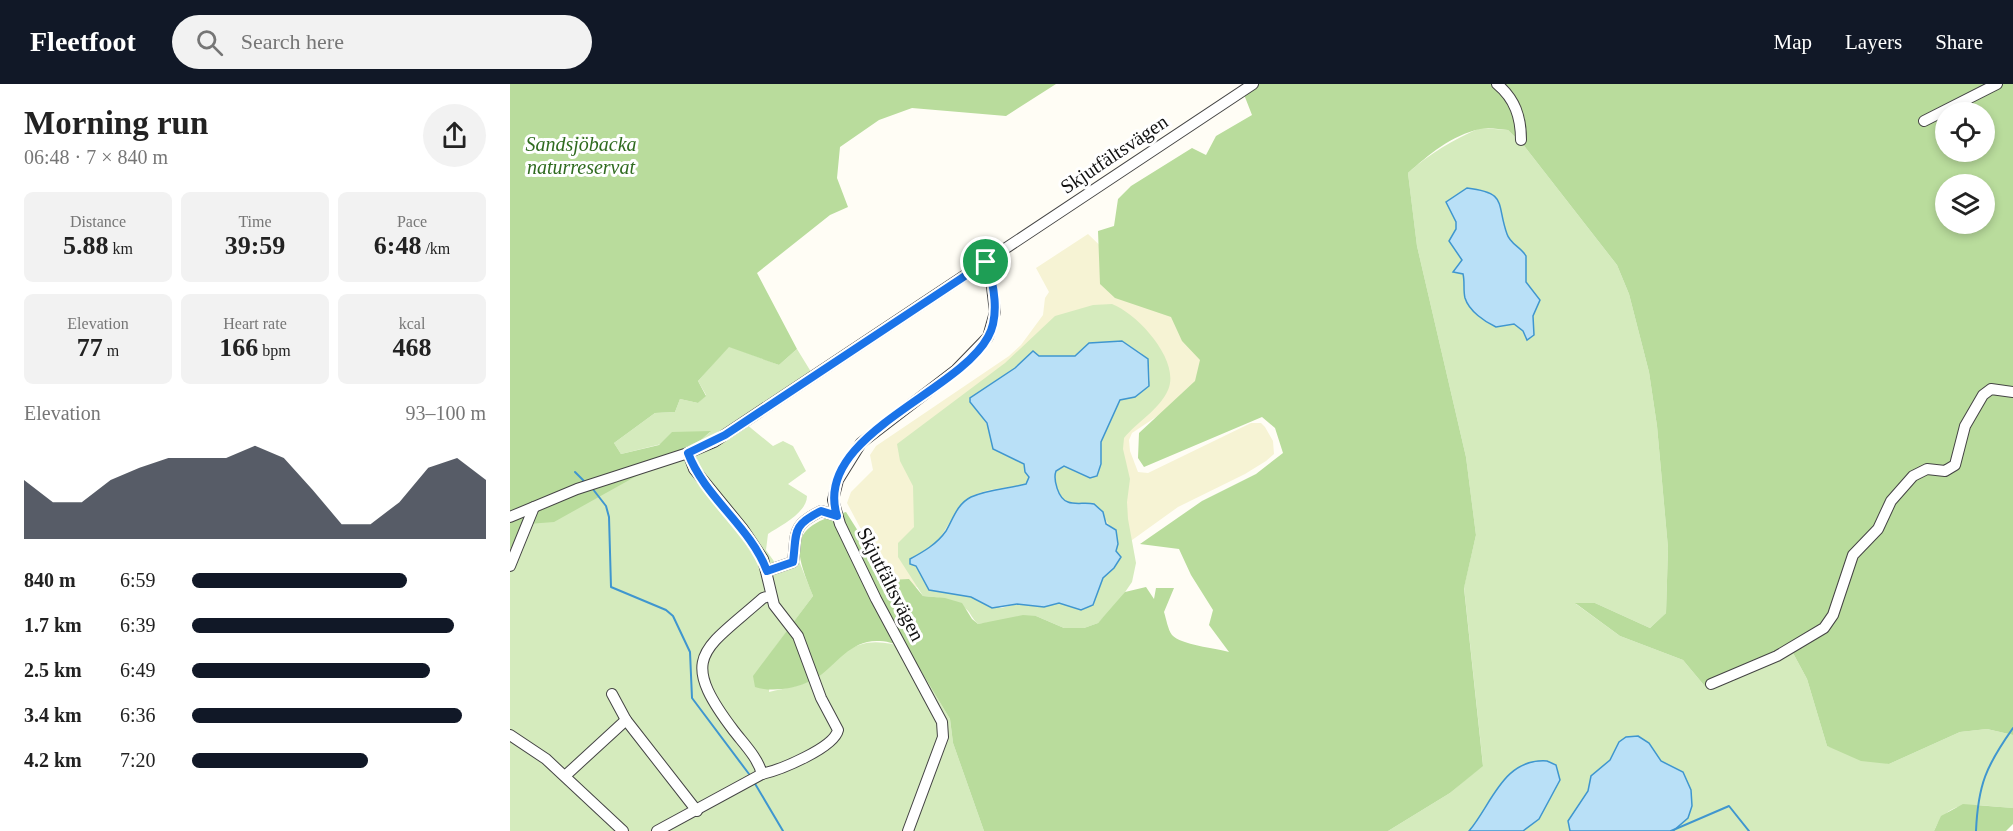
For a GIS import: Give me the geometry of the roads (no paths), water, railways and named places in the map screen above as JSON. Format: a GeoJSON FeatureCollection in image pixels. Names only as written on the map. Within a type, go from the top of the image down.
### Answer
{"type":"FeatureCollection","features":[{"type":"Feature","properties":{"kind":"street","name":"Skjutfältsvägen"},"geometry":{"type":"LineString","coordinates":[[908,831],[943,737],[942,722],[876,599],[837,516],[833,500],[835,486],[861,443],[956,369],[988,337],[995,312],[993,287],[986,262],[1253,84]]}},
{"type":"Feature","properties":{"kind":"street"},"geometry":{"type":"LineString","coordinates":[[1497,84],[1506,92],[1516,108],[1521,140]]}},
{"type":"Feature","properties":{"kind":"street"},"geometry":{"type":"LineString","coordinates":[[1924,122],[1997,84]]}},
{"type":"Feature","properties":{"kind":"street"},"geometry":{"type":"LineString","coordinates":[[510,517],[616,475],[688,453],[725,435],[986,262]]}},
{"type":"Feature","properties":{"kind":"street"},"geometry":{"type":"LineString","coordinates":[[1712,684],[1777,656],[1824,628],[1833,615],[1853,555],[1878,529],[1900,488],[1919,472],[1927,469],[1945,471],[1955,465],[1965,426],[1983,395],[1991,388],[2013,392]]}},
{"type":"Feature","properties":{"kind":"street"},"geometry":{"type":"LineString","coordinates":[[657,831],[762,774],[788,766],[834,740],[838,730],[821,698],[798,636],[770,596],[767,571],[743,529],[694,469],[688,453]]}},
{"type":"Feature","properties":{"kind":"street"},"geometry":{"type":"LineString","coordinates":[[510,566],[534,507]]}},
{"type":"Feature","properties":{"kind":"street"},"geometry":{"type":"LineString","coordinates":[[767,571],[793,562],[795,531],[799,525],[821,511],[837,516]]}},
{"type":"Feature","properties":{"kind":"street"},"geometry":{"type":"LineString","coordinates":[[762,774],[707,692],[703,661],[712,643],[764,598],[770,596]]}},
{"type":"Feature","properties":{"kind":"street"},"geometry":{"type":"LineString","coordinates":[[612,694],[626,720],[697,810]]}},
{"type":"Feature","properties":{"kind":"street"},"geometry":{"type":"LineString","coordinates":[[565,776],[626,720]]}},
{"type":"Feature","properties":{"kind":"street"},"geometry":{"type":"LineString","coordinates":[[510,735],[565,776],[623,831]]}},
{"type":"Feature","properties":{"kind":"water"},"geometry":{"type":"Polygon","coordinates":[[[1467,188],[1480,190],[1495,197],[1508,237],[1526,256],[1526,282],[1540,300],[1533,316],[1534,335],[1527,340],[1523,331],[1514,324],[1496,327],[1478,316],[1465,298],[1463,274],[1453,272],[1462,260],[1449,241],[1456,229],[1456,222],[1446,202],[1467,188]]]}},
{"type":"Feature","properties":{"kind":"water"},"geometry":{"type":"Polygon","coordinates":[[[1122,341],[1148,359],[1149,386],[1135,397],[1120,400],[1101,442],[1101,464],[1097,476],[1090,478],[1064,466],[1056,471],[1055,475],[1057,488],[1064,500],[1094,504],[1103,512],[1106,524],[1116,530],[1118,544],[1116,551],[1121,557],[1114,568],[1103,578],[1093,605],[1081,610],[1059,603],[1044,607],[1017,604],[992,608],[971,597],[929,590],[916,566],[910,564],[910,559],[938,540],[966,500],[985,492],[1026,484],[1029,477],[1025,472],[1024,464],[993,449],[987,423],[970,402],[970,398],[1015,368],[1033,351],[1039,356],[1075,356],[1089,343],[1122,341]]]}},
{"type":"Feature","properties":{"kind":"water"},"geometry":{"type":"Polygon","coordinates":[[[1638,736],[1649,743],[1661,761],[1683,772],[1691,790],[1692,806],[1688,818],[1673,831],[1570,831],[1568,821],[1588,791],[1591,776],[1610,760],[1619,742],[1626,737],[1638,736]]]}},
{"type":"Feature","properties":{"kind":"water"},"geometry":{"type":"Polygon","coordinates":[[[1547,761],[1556,765],[1560,780],[1539,819],[1523,831],[1469,831],[1509,775],[1519,767],[1532,762],[1547,761]]]}},
{"type":"Feature","properties":{"kind":"waterway"},"geometry":{"type":"LineString","coordinates":[[575,472],[585,482]]}},
{"type":"Feature","properties":{"kind":"waterway"},"geometry":{"type":"LineString","coordinates":[[592,488],[606,506],[609,517],[611,587],[666,610],[673,616],[690,652],[692,698],[749,774]]}},
{"type":"Feature","properties":{"kind":"waterway"},"geometry":{"type":"LineString","coordinates":[[1976,831],[1981,788],[1985,776],[2013,728]]}},
{"type":"Feature","properties":{"kind":"waterway"},"geometry":{"type":"LineString","coordinates":[[754,782],[783,831]]}},
{"type":"Feature","properties":{"kind":"waterway"},"geometry":{"type":"LineString","coordinates":[[1671,831],[1729,806],[1749,831]]}},
{"type":"Feature","properties":{"kind":"park label","name":"Sandsjöbacka naturreservat"},"geometry":{"type":"Point","coordinates":[581,156]}}]}
